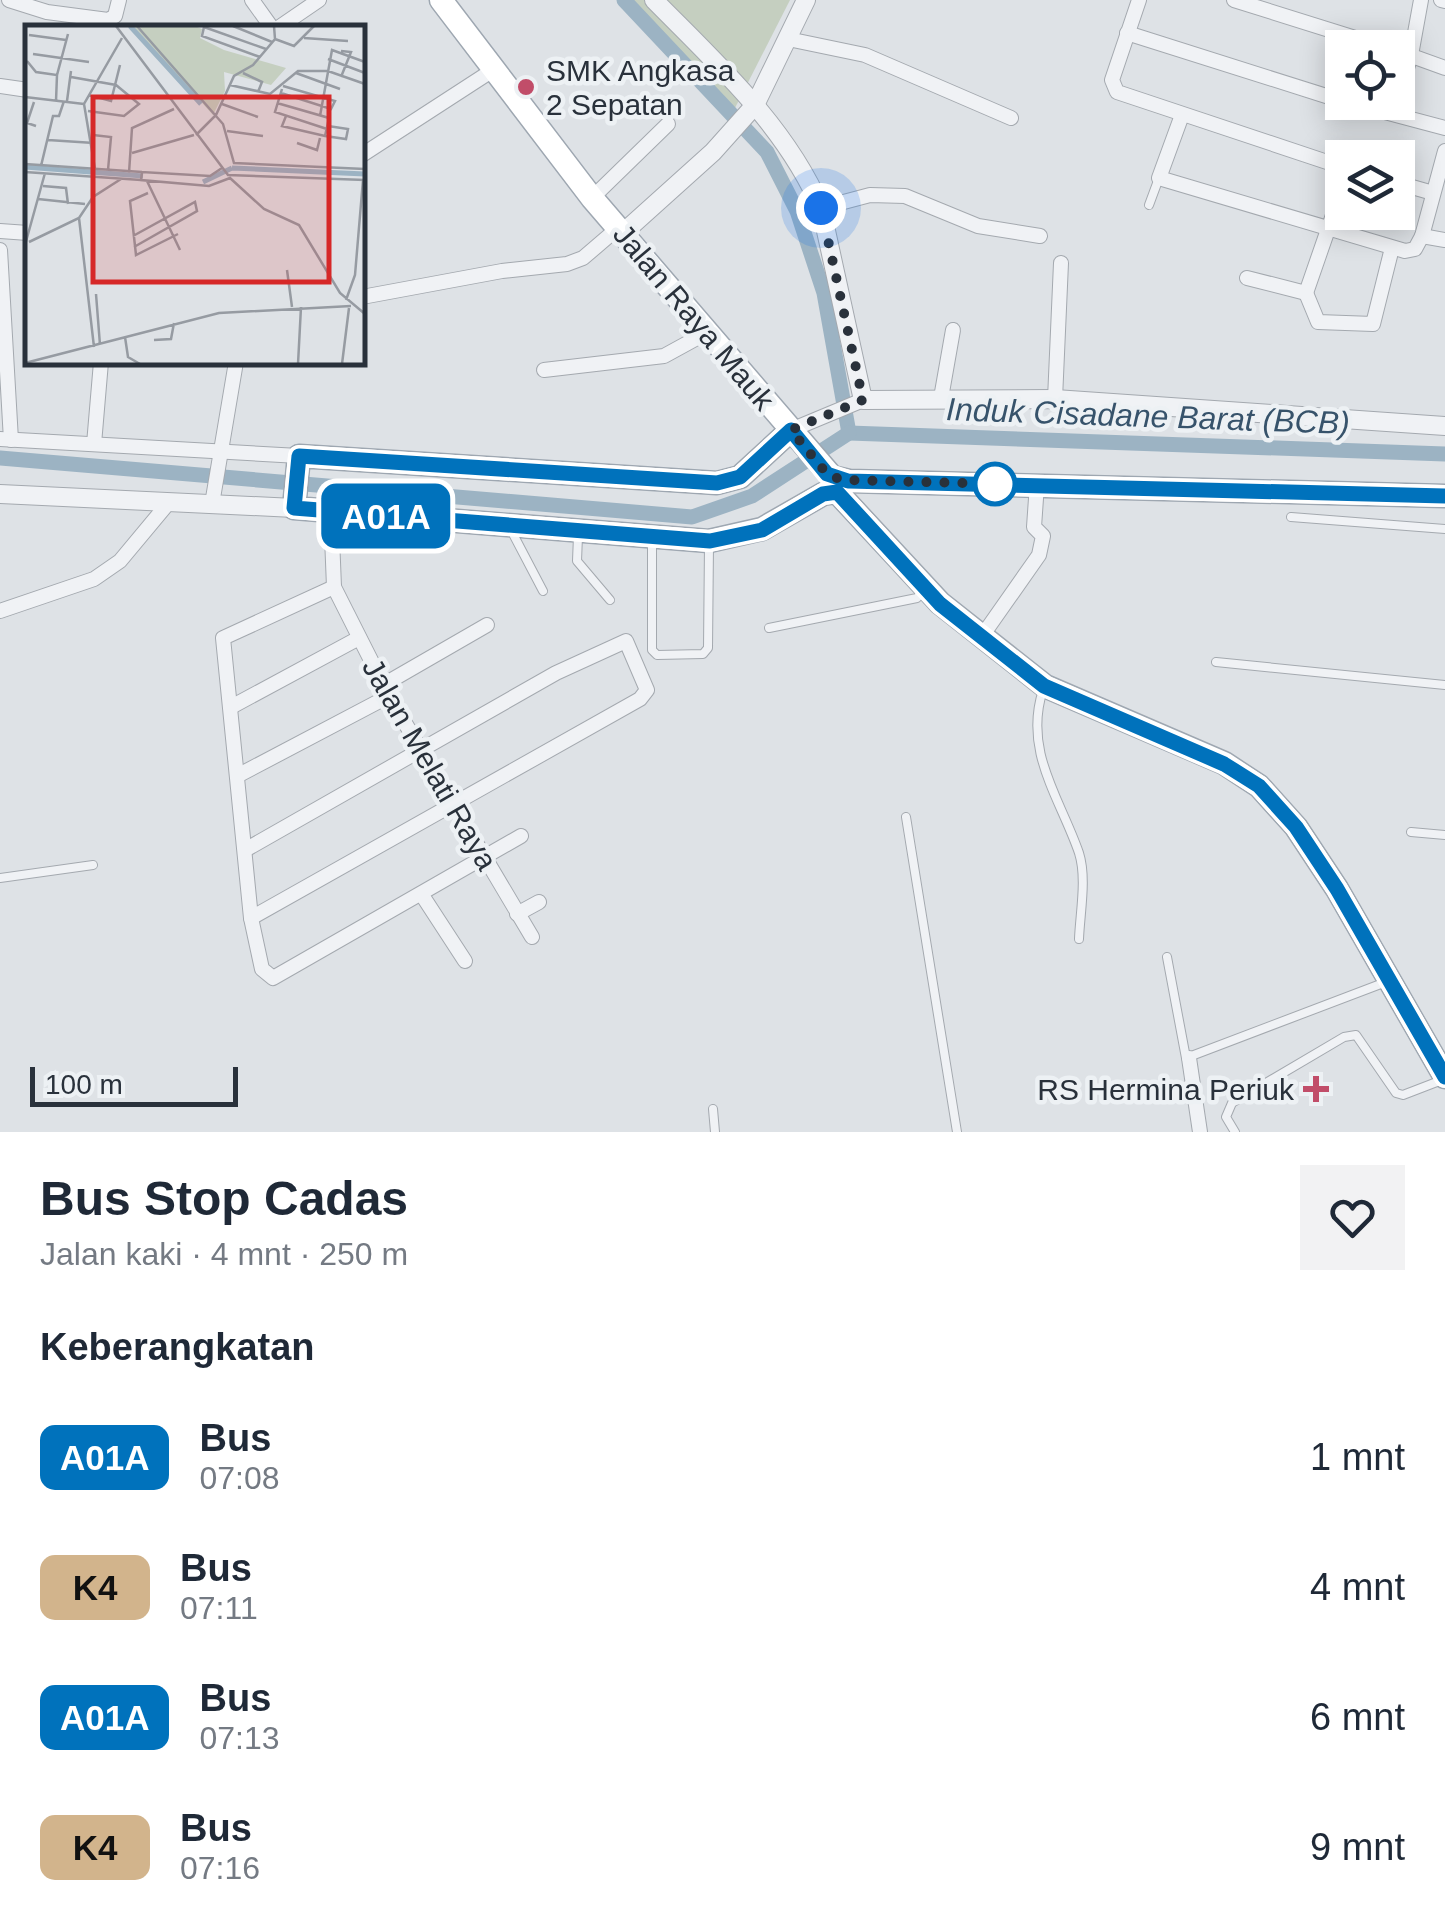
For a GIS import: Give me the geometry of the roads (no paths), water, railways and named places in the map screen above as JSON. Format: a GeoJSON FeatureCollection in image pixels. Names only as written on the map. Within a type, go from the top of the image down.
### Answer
{"type":"FeatureCollection","features":[{"type":"Feature","properties":{"kind":"main road","name":"Jalan Raya Mauk"},"geometry":{"type":"LineString","coordinates":[[441,0],[592,198],[706,333],[797,431],[832,483],[924,589],[980,640],[1044,686],[1224,764],[1259,786],[1296,827],[1445,1078]]}},
{"type":"Feature","properties":{"kind":"main road"},"geometry":{"type":"LineString","coordinates":[[797,431],[740,477],[717,483],[298,461],[294,502],[331,512],[710,541],[762,530],[823,494],[832,483],[848,481],[1445,496]]}},
{"type":"Feature","properties":{"kind":"street"},"geometry":{"type":"LineString","coordinates":[[9,0],[47,12],[108,20],[115,16],[119,0]]}},
{"type":"Feature","properties":{"kind":"street"},"geometry":{"type":"LineString","coordinates":[[252,0],[273,25]]}},
{"type":"Feature","properties":{"kind":"street"},"geometry":{"type":"LineString","coordinates":[[280,25],[319,0]]}},
{"type":"Feature","properties":{"kind":"street"},"geometry":{"type":"LineString","coordinates":[[654,0],[799,164],[821,208],[857,403]]}},
{"type":"Feature","properties":{"kind":"street"},"geometry":{"type":"LineString","coordinates":[[365,296],[502,271],[567,264],[583,258],[718,146],[750,110],[806,0]]}},
{"type":"Feature","properties":{"kind":"street"},"geometry":{"type":"LineString","coordinates":[[1139,0],[1112,80],[1114,90],[1325,161]]}},
{"type":"Feature","properties":{"kind":"street"},"geometry":{"type":"LineString","coordinates":[[1234,0],[1330,30]]}},
{"type":"Feature","properties":{"kind":"street"},"geometry":{"type":"LineString","coordinates":[[1411,30],[1421,0]]}},
{"type":"Feature","properties":{"kind":"street"},"geometry":{"type":"LineString","coordinates":[[1127,34],[1325,96]]}},
{"type":"Feature","properties":{"kind":"street"},"geometry":{"type":"LineString","coordinates":[[788,39],[865,55],[1011,118]]}},
{"type":"Feature","properties":{"kind":"street"},"geometry":{"type":"LineString","coordinates":[[1415,57],[1445,68]]}},
{"type":"Feature","properties":{"kind":"street"},"geometry":{"type":"LineString","coordinates":[[365,153],[493,70]]}},
{"type":"Feature","properties":{"kind":"street"},"geometry":{"type":"LineString","coordinates":[[0,86],[25,90]]}},
{"type":"Feature","properties":{"kind":"street"},"geometry":{"type":"LineString","coordinates":[[1182,114],[1159,178],[1325,229]]}},
{"type":"Feature","properties":{"kind":"street"},"geometry":{"type":"LineString","coordinates":[[1415,115],[1445,128]]}},
{"type":"Feature","properties":{"kind":"street"},"geometry":{"type":"LineString","coordinates":[[592,198],[668,124]]}},
{"type":"Feature","properties":{"kind":"street"},"geometry":{"type":"LineString","coordinates":[[1392,248],[1373,324],[1318,322],[1311,314],[1306,293],[1327,230],[1412,250],[1422,236],[1445,152]]}},
{"type":"Feature","properties":{"kind":"street"},"geometry":{"type":"LineString","coordinates":[[1415,188],[1433,194]]}},
{"type":"Feature","properties":{"kind":"street"},"geometry":{"type":"LineString","coordinates":[[821,208],[870,194],[905,196],[978,226],[1040,236]]}},
{"type":"Feature","properties":{"kind":"street"},"geometry":{"type":"LineString","coordinates":[[0,231],[25,233]]}},
{"type":"Feature","properties":{"kind":"street"},"geometry":{"type":"LineString","coordinates":[[1422,236],[1445,240]]}},
{"type":"Feature","properties":{"kind":"street"},"geometry":{"type":"LineString","coordinates":[[0,250],[6,440],[298,461]]}},
{"type":"Feature","properties":{"kind":"street"},"geometry":{"type":"LineString","coordinates":[[1056,400],[1061,263]]}},
{"type":"Feature","properties":{"kind":"street"},"geometry":{"type":"LineString","coordinates":[[1247,278],[1306,293]]}},
{"type":"Feature","properties":{"kind":"street"},"geometry":{"type":"LineString","coordinates":[[941,398],[953,330]]}},
{"type":"Feature","properties":{"kind":"street"},"geometry":{"type":"LineString","coordinates":[[544,370],[664,356],[706,333]]}},
{"type":"Feature","properties":{"kind":"street"},"geometry":{"type":"LineString","coordinates":[[94,444],[101,365]]}},
{"type":"Feature","properties":{"kind":"street"},"geometry":{"type":"LineString","coordinates":[[213,496],[235,365]]}},
{"type":"Feature","properties":{"kind":"street"},"geometry":{"type":"LineString","coordinates":[[797,431],[857,403],[941,398],[1056,400],[1445,426]]}},
{"type":"Feature","properties":{"kind":"street"},"geometry":{"type":"LineString","coordinates":[[980,640],[1039,555],[1043,536],[1034,528],[1038,484]]}},
{"type":"Feature","properties":{"kind":"street"},"geometry":{"type":"LineString","coordinates":[[0,494],[170,501],[213,496],[294,502]]}},
{"type":"Feature","properties":{"kind":"street"},"geometry":{"type":"LineString","coordinates":[[0,611],[94,579],[120,560],[170,501]]}},
{"type":"Feature","properties":{"kind":"street"},"geometry":{"type":"LineString","coordinates":[[331,512],[334,587],[224,636],[251,918],[262,970],[270,979],[422,896],[521,836]]}},
{"type":"Feature","properties":{"kind":"street","name":"Jalan Melati Raya"},"geometry":{"type":"LineString","coordinates":[[334,587],[386,691],[482,859],[532,937]]}},
{"type":"Feature","properties":{"kind":"street"},"geometry":{"type":"LineString","coordinates":[[237,776],[386,691],[487,625]]}},
{"type":"Feature","properties":{"kind":"street"},"geometry":{"type":"LineString","coordinates":[[231,707],[358,638]]}},
{"type":"Feature","properties":{"kind":"street"},"geometry":{"type":"LineString","coordinates":[[245,850],[420,748],[623,640],[647,690],[640,699],[251,918]]}},
{"type":"Feature","properties":{"kind":"street"},"geometry":{"type":"LineString","coordinates":[[422,896],[465,961]]}},
{"type":"Feature","properties":{"kind":"street"},"geometry":{"type":"LineString","coordinates":[[518,914],[540,902]]}},
{"type":"Feature","properties":{"kind":"street"},"geometry":{"type":"LineString","coordinates":[[1189,1058],[1200,1132]]}},
{"type":"Feature","properties":{"kind":"lane"},"geometry":{"type":"LineString","coordinates":[[1149,204],[1159,178]]}},
{"type":"Feature","properties":{"kind":"lane"},"geometry":{"type":"LineString","coordinates":[[1291,516],[1445,530]]}},
{"type":"Feature","properties":{"kind":"lane"},"geometry":{"type":"LineString","coordinates":[[509,526],[543,591]]}},
{"type":"Feature","properties":{"kind":"lane"},"geometry":{"type":"LineString","coordinates":[[578,531],[576,561],[610,600]]}},
{"type":"Feature","properties":{"kind":"lane"},"geometry":{"type":"LineString","coordinates":[[652,537],[652,650],[656,655],[703,654],[708,648],[710,541]]}},
{"type":"Feature","properties":{"kind":"lane"},"geometry":{"type":"LineString","coordinates":[[769,628],[916,598],[924,589]]}},
{"type":"Feature","properties":{"kind":"lane"},"geometry":{"type":"LineString","coordinates":[[1216,662],[1445,685]]}},
{"type":"Feature","properties":{"kind":"lane"},"geometry":{"type":"LineString","coordinates":[[1044,686],[1036,716],[1038,747],[1048,784],[1080,856],[1080,939]]}},
{"type":"Feature","properties":{"kind":"lane"},"geometry":{"type":"LineString","coordinates":[[906,817],[957,1132]]}},
{"type":"Feature","properties":{"kind":"lane"},"geometry":{"type":"LineString","coordinates":[[1411,832],[1445,834]]}},
{"type":"Feature","properties":{"kind":"lane"},"geometry":{"type":"LineString","coordinates":[[0,878],[93,865]]}},
{"type":"Feature","properties":{"kind":"lane"},"geometry":{"type":"LineString","coordinates":[[1167,956],[1184,1055],[1189,1058],[1390,980]]}},
{"type":"Feature","properties":{"kind":"lane"},"geometry":{"type":"LineString","coordinates":[[1236,1132],[1226,1117],[1232,1103],[1344,1037],[1356,1035],[1364,1041],[1396,1093],[1403,1095],[1445,1078]]}},
{"type":"Feature","properties":{"kind":"lane"},"geometry":{"type":"LineString","coordinates":[[713,1109],[715,1132]]}},
{"type":"Feature","properties":{"kind":"waterway"},"geometry":{"type":"LineString","coordinates":[[624,0],[767,152],[797,211],[824,293],[849,433]]}},
{"type":"Feature","properties":{"kind":"waterway","name":"Induk Cisadane Barat (BCB)"},"geometry":{"type":"LineString","coordinates":[[849,433],[1445,454]]}},
{"type":"Feature","properties":{"kind":"waterway"},"geometry":{"type":"LineString","coordinates":[[0,458],[692,517],[752,496],[849,433]]}},
{"type":"Feature","properties":{"kind":"place","name":"SMK Angkasa 2 Sepatan"},"geometry":{"type":"Point","coordinates":[526,87]}},
{"type":"Feature","properties":{"kind":"place","name":"RS Hermina Periuk"},"geometry":{"type":"Point","coordinates":[1316,1089]}}]}
